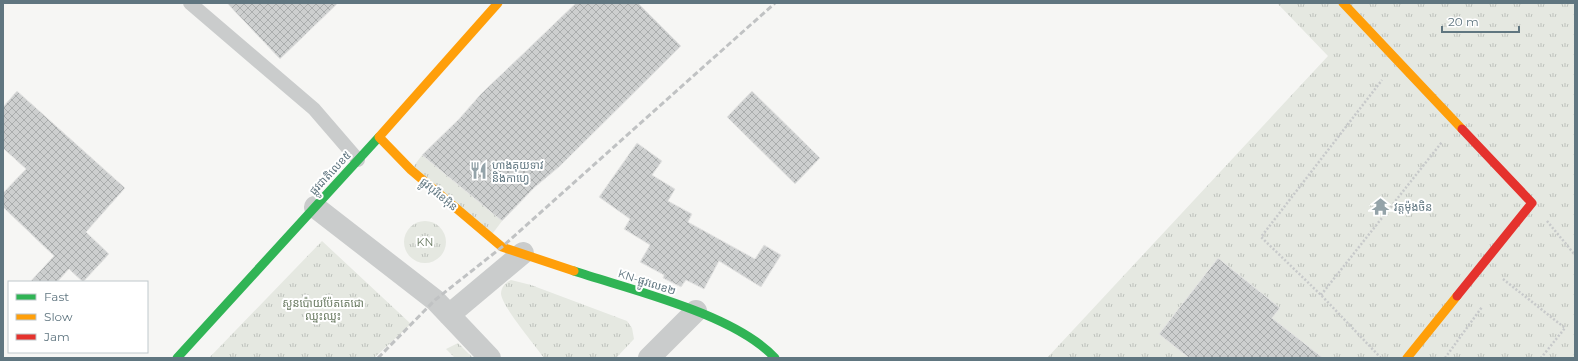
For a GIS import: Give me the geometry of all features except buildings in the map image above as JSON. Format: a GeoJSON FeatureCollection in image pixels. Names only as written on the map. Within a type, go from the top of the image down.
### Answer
{"type":"FeatureCollection","features":[{"type":"Feature","properties":{"kind":"main road","name":"ផ្លូវជាតិលេខ៥"},"geometry":{"type":"LineString","coordinates":[[177,358],[379,137],[498,3]]}},
{"type":"Feature","properties":{"kind":"main road"},"geometry":{"type":"LineString","coordinates":[[1343,3],[1532,204],[1406,358]]}},
{"type":"Feature","properties":{"kind":"main road","name":"ផ្លូវបុរីខេអ៊ិន"},"geometry":{"type":"LineString","coordinates":[[379,137],[411,170],[502,247]]}},
{"type":"Feature","properties":{"kind":"main road","name":"KN-ផ្លូវលេខ២"},"geometry":{"type":"LineString","coordinates":[[502,247],[696,311],[732,327],[764,346],[775,358]]}},
{"type":"Feature","properties":{"kind":"street"},"geometry":{"type":"LineString","coordinates":[[315,207],[442,308],[490,358]]}},
{"type":"Feature","properties":{"kind":"street"},"geometry":{"type":"LineString","coordinates":[[442,308],[523,253]]}},
{"type":"Feature","properties":{"kind":"street"},"geometry":{"type":"LineString","coordinates":[[649,358],[696,311]]}},
{"type":"Feature","properties":{"kind":"lane"},"geometry":{"type":"LineString","coordinates":[[190,3],[314,109],[358,160]]}},
{"type":"Feature","properties":{"kind":"path"},"geometry":{"type":"LineString","coordinates":[[1381,358],[1322,295],[1261,237],[1397,60]]}},
{"type":"Feature","properties":{"kind":"path"},"geometry":{"type":"LineString","coordinates":[[1322,295],[1456,124]]}},
{"type":"Feature","properties":{"kind":"path"},"geometry":{"type":"LineString","coordinates":[[1532,204],[1575,255]]}},
{"type":"Feature","properties":{"kind":"path"},"geometry":{"type":"LineString","coordinates":[[1499,284],[1504,278],[1565,328],[1541,358]]}},
{"type":"Feature","properties":{"kind":"path"},"geometry":{"type":"LineString","coordinates":[[1445,358],[1485,302]]}},
{"type":"Feature","properties":{"kind":"green space","name":"វត្តម៉ុងចិន"},"geometry":{"type":"Polygon","coordinates":[[[1277,3],[1575,3],[1575,358],[1047,358],[1328,56],[1277,3]]]}},
{"type":"Feature","properties":{"kind":"green space"},"geometry":{"type":"Polygon","coordinates":[[[422,155],[502,221],[490,237],[411,170],[422,155]]]}},
{"type":"Feature","properties":{"kind":"green space","name":"KN"},"geometry":{"type":"Polygon","coordinates":[[[425,221],[440,227],[446,242],[440,257],[425,263],[410,257],[404,242],[410,227],[425,221]]]}},
{"type":"Feature","properties":{"kind":"green space","name":"សួនប៉ោយប៉ែតតេជោ ឈ្នះឈ្នះ"},"geometry":{"type":"Polygon","coordinates":[[[322,241],[411,324],[374,358],[209,358],[322,241]]]}},
{"type":"Feature","properties":{"kind":"green space"},"geometry":{"type":"Polygon","coordinates":[[[511,280],[531,285],[627,321],[632,328],[634,339],[616,358],[544,358],[513,317],[503,300],[501,294],[502,289],[506,283],[511,280]]]}},
{"type":"Feature","properties":{"kind":"green space"},"geometry":{"type":"Polygon","coordinates":[[[458,343],[473,358],[455,358],[446,349],[458,343]]]}},
{"type":"Feature","properties":{"kind":"railway"},"geometry":{"type":"LineString","coordinates":[[378,358],[435,300],[502,247],[775,3]]}},
{"type":"Feature","properties":{"kind":"traffic: fast"},"geometry":{"type":"LineString","coordinates":[[177,358],[379,137]]}},
{"type":"Feature","properties":{"kind":"traffic: fast"},"geometry":{"type":"LineString","coordinates":[[574,271],[652,295],[709,316],[757,342],[775,358]]}},
{"type":"Feature","properties":{"kind":"traffic: slow"},"geometry":{"type":"LineString","coordinates":[[379,137],[498,3]]}},
{"type":"Feature","properties":{"kind":"traffic: slow"},"geometry":{"type":"LineString","coordinates":[[1343,3],[1462,129]]}},
{"type":"Feature","properties":{"kind":"traffic: slow"},"geometry":{"type":"LineString","coordinates":[[379,137],[411,170],[502,247],[574,271]]}},
{"type":"Feature","properties":{"kind":"traffic: slow"},"geometry":{"type":"LineString","coordinates":[[1407,358],[1457,296]]}},
{"type":"Feature","properties":{"kind":"traffic: jam"},"geometry":{"type":"LineString","coordinates":[[1457,296],[1532,203],[1462,129]]}},
{"type":"Feature","properties":{"kind":"place","name":"ហាងគុយទាវ និងកាហ្វេ"},"geometry":{"type":"Point","coordinates":[479,171]}},
{"type":"Feature","properties":{"kind":"place","name":"វត្តម៉ុងចិន"},"geometry":{"type":"Point","coordinates":[1381,207]}}]}
